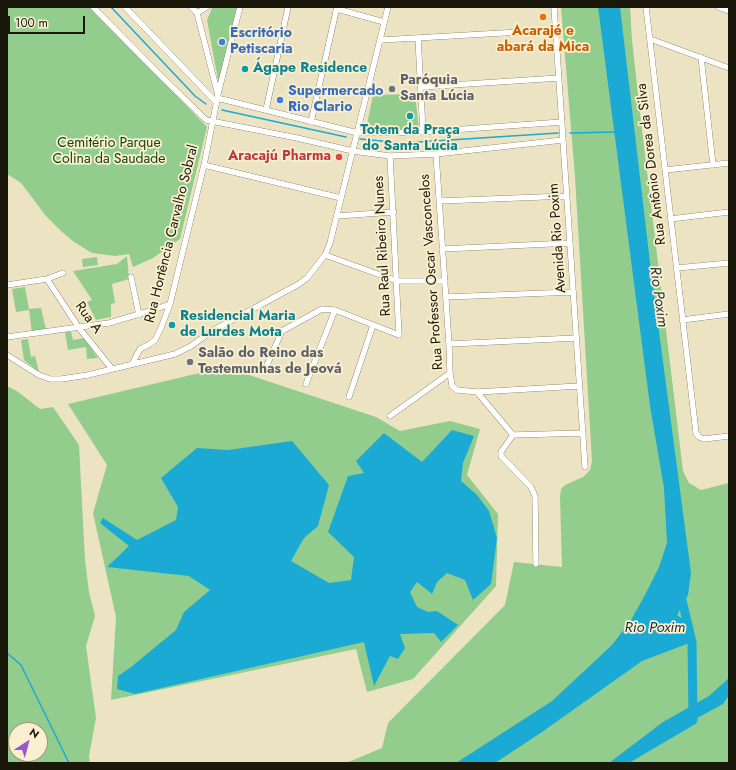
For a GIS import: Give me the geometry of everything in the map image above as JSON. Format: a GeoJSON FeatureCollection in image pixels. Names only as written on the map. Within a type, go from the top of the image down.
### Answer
{"type":"FeatureCollection","features":[{"type":"Feature","properties":{"kind":"street"},"geometry":{"type":"LineString","coordinates":[[93,7],[206,120],[353,151],[390,156],[436,154],[563,140]]}},
{"type":"Feature","properties":{"kind":"street"},"geometry":{"type":"LineString","coordinates":[[125,7],[217,98],[358,134],[423,132],[562,122]]}},
{"type":"Feature","properties":{"kind":"street"},"geometry":{"type":"LineString","coordinates":[[191,7],[197,13],[217,98]]}},
{"type":"Feature","properties":{"kind":"street"},"geometry":{"type":"LineString","coordinates":[[197,13],[207,7]]}},
{"type":"Feature","properties":{"kind":"street"},"geometry":{"type":"LineString","coordinates":[[217,98],[240,7]]}},
{"type":"Feature","properties":{"kind":"street"},"geometry":{"type":"LineString","coordinates":[[266,110],[288,7]]}},
{"type":"Feature","properties":{"kind":"street"},"geometry":{"type":"LineString","coordinates":[[7,355],[39,375],[50,379],[61,379],[175,354],[191,346],[212,331],[308,278],[325,255],[330,243],[388,7]]}},
{"type":"Feature","properties":{"kind":"street","name":"Avenida Rio Poxim"},"geometry":{"type":"LineString","coordinates":[[554,7],[585,467]]}},
{"type":"Feature","properties":{"kind":"street","name":"Rua Antônio Dorea da Silva"},"geometry":{"type":"LineString","coordinates":[[646,7],[696,433],[699,437],[704,439],[729,436]]}},
{"type":"Feature","properties":{"kind":"street"},"geometry":{"type":"LineString","coordinates":[[718,7],[729,11]]}},
{"type":"Feature","properties":{"kind":"street"},"geometry":{"type":"LineString","coordinates":[[311,122],[337,8],[384,22]]}},
{"type":"Feature","properties":{"kind":"street"},"geometry":{"type":"LineString","coordinates":[[380,40],[555,30]]}},
{"type":"Feature","properties":{"kind":"street"},"geometry":{"type":"LineString","coordinates":[[418,38],[423,132]]}},
{"type":"Feature","properties":{"kind":"street"},"geometry":{"type":"LineString","coordinates":[[650,39],[729,68]]}},
{"type":"Feature","properties":{"kind":"street"},"geometry":{"type":"LineString","coordinates":[[701,57],[712,165]]}},
{"type":"Feature","properties":{"kind":"street"},"geometry":{"type":"LineString","coordinates":[[421,87],[559,78]]}},
{"type":"Feature","properties":{"kind":"street","name":"Rua Hortência Carvalho Sobral"},"geometry":{"type":"LineString","coordinates":[[132,364],[140,349],[155,340],[170,304],[204,165],[217,98]]}},
{"type":"Feature","properties":{"kind":"street","name":"Rua Professor Oscar Vasconcelos"},"geometry":{"type":"LineString","coordinates":[[436,154],[451,383],[454,389],[477,392]]}},
{"type":"Feature","properties":{"kind":"street","name":"Rua Raul Ribeiro Nunes"},"geometry":{"type":"LineString","coordinates":[[374,325],[399,335],[390,156]]}},
{"type":"Feature","properties":{"kind":"street"},"geometry":{"type":"LineString","coordinates":[[665,170],[729,163]]}},
{"type":"Feature","properties":{"kind":"street"},"geometry":{"type":"LineString","coordinates":[[204,165],[341,198]]}},
{"type":"Feature","properties":{"kind":"street"},"geometry":{"type":"LineString","coordinates":[[439,201],[567,196]]}},
{"type":"Feature","properties":{"kind":"street"},"geometry":{"type":"LineString","coordinates":[[337,216],[394,212]]}},
{"type":"Feature","properties":{"kind":"street"},"geometry":{"type":"LineString","coordinates":[[670,220],[729,212]]}},
{"type":"Feature","properties":{"kind":"street"},"geometry":{"type":"LineString","coordinates":[[442,249],[570,243]]}},
{"type":"Feature","properties":{"kind":"street"},"geometry":{"type":"LineString","coordinates":[[325,255],[397,281],[445,281]]}},
{"type":"Feature","properties":{"kind":"street"},"geometry":{"type":"LineString","coordinates":[[677,268],[729,263]]}},
{"type":"Feature","properties":{"kind":"street"},"geometry":{"type":"LineString","coordinates":[[7,285],[46,279],[63,273]]}},
{"type":"Feature","properties":{"kind":"street"},"geometry":{"type":"LineString","coordinates":[[131,277],[139,315]]}},
{"type":"Feature","properties":{"kind":"street","name":"Rua A"},"geometry":{"type":"LineString","coordinates":[[46,279],[79,328],[112,369]]}},
{"type":"Feature","properties":{"kind":"street"},"geometry":{"type":"LineString","coordinates":[[446,297],[573,292]]}},
{"type":"Feature","properties":{"kind":"street"},"geometry":{"type":"LineString","coordinates":[[7,337],[109,323],[139,315],[170,304]]}},
{"type":"Feature","properties":{"kind":"street"},"geometry":{"type":"LineString","coordinates":[[268,365],[282,331],[317,311],[328,309],[335,310],[374,325],[349,397]]}},
{"type":"Feature","properties":{"kind":"street"},"geometry":{"type":"LineString","coordinates":[[306,384],[335,310]]}},
{"type":"Feature","properties":{"kind":"street"},"geometry":{"type":"LineString","coordinates":[[682,320],[729,314]]}},
{"type":"Feature","properties":{"kind":"street"},"geometry":{"type":"LineString","coordinates":[[449,344],[576,338]]}},
{"type":"Feature","properties":{"kind":"street"},"geometry":{"type":"LineString","coordinates":[[390,416],[450,374]]}},
{"type":"Feature","properties":{"kind":"street"},"geometry":{"type":"LineString","coordinates":[[477,392],[580,386]]}},
{"type":"Feature","properties":{"kind":"street"},"geometry":{"type":"LineString","coordinates":[[477,392],[513,435]]}},
{"type":"Feature","properties":{"kind":"street"},"geometry":{"type":"LineString","coordinates":[[513,435],[583,433]]}},
{"type":"Feature","properties":{"kind":"street"},"geometry":{"type":"LineString","coordinates":[[513,435],[501,452],[501,456],[531,487],[535,496],[536,564]]}},
{"type":"Feature","properties":{"kind":"green space","name":"Cemitério Parque Colina da Saudade"},"geometry":{"type":"Polygon","coordinates":[[[7,7],[92,7],[207,127],[180,239],[153,258],[133,267],[129,254],[115,256],[92,253],[74,242],[61,231],[46,216],[21,183],[7,174],[7,7]]]}},
{"type":"Feature","properties":{"kind":"green space"},"geometry":{"type":"Polygon","coordinates":[[[238,7],[219,85],[207,20],[212,8],[238,7]]]}},
{"type":"Feature","properties":{"kind":"green space"},"geometry":{"type":"Polygon","coordinates":[[[561,7],[630,7],[640,113],[683,471],[689,483],[701,490],[729,483],[729,763],[346,763],[382,748],[388,723],[505,605],[514,562],[562,567],[561,489],[565,485],[583,477],[590,470],[592,461],[575,177],[561,7]]]}},
{"type":"Feature","properties":{"kind":"green space"},"geometry":{"type":"Polygon","coordinates":[[[415,94],[419,129],[366,129],[373,95],[415,94]]]}},
{"type":"Feature","properties":{"kind":"green space"},"geometry":{"type":"Polygon","coordinates":[[[127,256],[129,279],[112,284],[115,303],[111,304],[111,317],[96,320],[87,302],[92,300],[73,271],[117,264],[127,256]]]}},
{"type":"Feature","properties":{"kind":"green space"},"geometry":{"type":"Polygon","coordinates":[[[97,257],[98,265],[83,267],[82,259],[97,257]]]}},
{"type":"Feature","properties":{"kind":"green space"},"geometry":{"type":"Polygon","coordinates":[[[25,287],[29,309],[41,308],[46,330],[32,333],[29,310],[16,312],[12,289],[25,287]]]}},
{"type":"Feature","properties":{"kind":"green space"},"geometry":{"type":"Polygon","coordinates":[[[65,332],[71,332],[73,340],[84,338],[98,358],[87,359],[86,347],[68,350],[65,332]]]}},
{"type":"Feature","properties":{"kind":"green space"},"geometry":{"type":"Polygon","coordinates":[[[28,339],[31,357],[35,356],[39,372],[24,360],[21,340],[28,339]]]}},
{"type":"Feature","properties":{"kind":"green space"},"geometry":{"type":"Polygon","coordinates":[[[225,367],[376,417],[400,431],[450,421],[480,429],[467,475],[498,514],[496,586],[413,679],[367,692],[356,649],[111,700],[116,617],[93,513],[107,465],[68,404],[225,367]]]}},
{"type":"Feature","properties":{"kind":"green space"},"geometry":{"type":"Polygon","coordinates":[[[7,386],[17,391],[40,409],[53,407],[79,445],[85,560],[89,592],[95,616],[86,646],[96,718],[89,756],[90,763],[7,763],[7,386]]]}},
{"type":"Feature","properties":{"kind":"water","name":"Rio Poxim"},"geometry":{"type":"Polygon","coordinates":[[[598,7],[620,7],[651,271],[691,573],[688,595],[677,615],[687,622],[692,642],[642,661],[542,732],[495,763],[456,763],[552,701],[612,645],[631,620],[646,593],[659,567],[667,543],[664,488],[650,406],[598,7]]]}},
{"type":"Feature","properties":{"kind":"water"},"geometry":{"type":"Polygon","coordinates":[[[452,430],[474,436],[463,463],[461,481],[477,495],[489,511],[497,538],[491,584],[473,600],[465,580],[447,573],[437,582],[432,594],[417,582],[410,592],[417,607],[428,612],[437,611],[458,625],[441,642],[434,633],[400,634],[405,648],[398,659],[390,656],[374,686],[364,642],[135,694],[117,689],[118,676],[176,630],[184,612],[210,590],[189,576],[107,567],[129,546],[100,523],[103,518],[137,540],[176,520],[178,507],[161,478],[197,448],[228,450],[292,441],[329,485],[318,526],[304,538],[291,561],[329,583],[351,580],[354,557],[328,532],[348,476],[364,473],[356,461],[384,433],[422,462],[452,430]]]}},
{"type":"Feature","properties":{"kind":"water"},"geometry":{"type":"Polygon","coordinates":[[[729,678],[729,695],[723,704],[655,741],[619,763],[609,763],[663,722],[709,696],[729,678]]]}},
{"type":"Feature","properties":{"kind":"waterway"},"geometry":{"type":"LineString","coordinates":[[111,7],[195,96],[206,104]]}},
{"type":"Feature","properties":{"kind":"waterway"},"geometry":{"type":"LineString","coordinates":[[222,110],[346,137]]}},
{"type":"Feature","properties":{"kind":"waterway"},"geometry":{"type":"LineString","coordinates":[[570,133],[616,132]]}},
{"type":"Feature","properties":{"kind":"waterway"},"geometry":{"type":"LineString","coordinates":[[360,139],[403,143],[558,133]]}},
{"type":"Feature","properties":{"kind":"waterway","name":"Rio Poxim"},"geometry":{"type":"LineString","coordinates":[[620,763],[693,720],[692,642],[680,592]]}},
{"type":"Feature","properties":{"kind":"waterway"},"geometry":{"type":"LineString","coordinates":[[7,653],[21,665],[69,763]]}},
{"type":"Feature","properties":{"kind":"place","name":"Acarajé e abará da Mica"},"geometry":{"type":"Point","coordinates":[543,17]}},
{"type":"Feature","properties":{"kind":"place","name":"Escritório Petiscaria"},"geometry":{"type":"Point","coordinates":[222,42]}},
{"type":"Feature","properties":{"kind":"place","name":"Ágape Residence"},"geometry":{"type":"Point","coordinates":[245,69]}},
{"type":"Feature","properties":{"kind":"place","name":"Paróquia Santa Lúcia"},"geometry":{"type":"Point","coordinates":[392,89]}},
{"type":"Feature","properties":{"kind":"place","name":"Supermercado Rio Clario"},"geometry":{"type":"Point","coordinates":[280,100]}},
{"type":"Feature","properties":{"kind":"place","name":"Totem da Praça do Santa Lúcia"},"geometry":{"type":"Point","coordinates":[410,116]}},
{"type":"Feature","properties":{"kind":"place","name":"Aracajú Pharma"},"geometry":{"type":"Point","coordinates":[339,157]}},
{"type":"Feature","properties":{"kind":"place","name":"Residencial Maria de Lurdes Mota"},"geometry":{"type":"Point","coordinates":[172,325]}},
{"type":"Feature","properties":{"kind":"place","name":"Salão do Reino das Testemunhas de Jeová"},"geometry":{"type":"Point","coordinates":[190,362]}}]}
